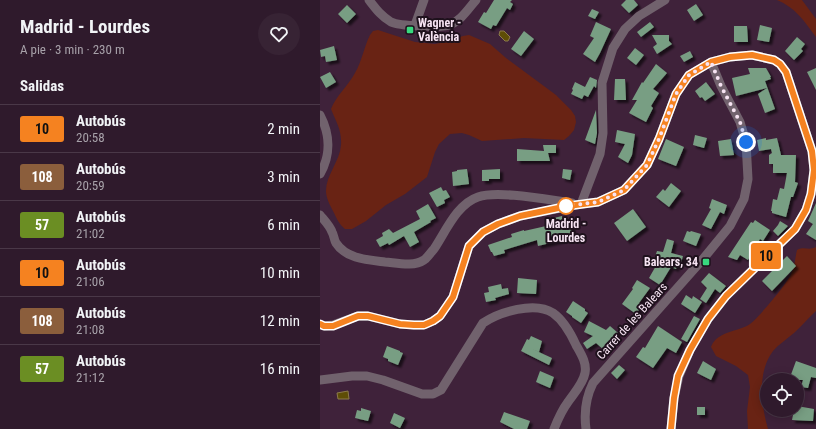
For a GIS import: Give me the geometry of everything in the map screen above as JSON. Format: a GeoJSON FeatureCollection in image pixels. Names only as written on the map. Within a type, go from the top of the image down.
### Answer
{"type":"FeatureCollection","features":[{"type":"Feature","properties":{"kind":"street"},"geometry":{"type":"LineString","coordinates":[[369,0],[380,14],[392,22],[441,27],[450,25],[459,19],[476,0]]}},
{"type":"Feature","properties":{"kind":"street"},"geometry":{"type":"LineString","coordinates":[[414,25],[424,0]]}},
{"type":"Feature","properties":{"kind":"street"},"geometry":{"type":"LineString","coordinates":[[581,204],[600,154],[603,133],[602,83],[613,48],[625,29],[639,16],[665,0]]}},
{"type":"Feature","properties":{"kind":"street"},"geometry":{"type":"LineString","coordinates":[[320,324],[324,326],[333,326],[358,316],[368,316],[400,324],[414,325],[424,325],[433,321],[440,316],[453,297],[469,246],[483,232],[498,224],[520,216],[598,202],[624,190],[647,165],[659,139],[676,94],[689,75],[711,62],[730,57],[752,55],[774,60],[780,64],[786,72],[812,151],[814,170],[811,194],[806,210],[795,229],[726,296],[708,319],[690,350],[678,376],[671,429]]}},
{"type":"Feature","properties":{"kind":"street","name":"Carrer de les Balears"},"geometry":{"type":"LineString","coordinates":[[586,429],[584,417],[589,391],[595,380],[703,259],[730,226],[744,199],[748,179],[746,142],[740,122],[721,86],[711,62]]}},
{"type":"Feature","properties":{"kind":"street"},"geometry":{"type":"LineString","coordinates":[[320,115],[328,134],[328,147],[325,165],[320,174]]}},
{"type":"Feature","properties":{"kind":"street"},"geometry":{"type":"LineString","coordinates":[[320,215],[332,232],[335,242],[341,250],[351,256],[362,259],[401,264],[416,263],[424,260],[430,254],[455,216],[467,202],[479,196],[502,195],[581,204]]}},
{"type":"Feature","properties":{"kind":"street"},"geometry":{"type":"LineString","coordinates":[[320,380],[352,376],[367,376],[422,394],[434,394],[442,390],[483,323],[493,316],[521,309],[537,308],[553,313],[563,323],[573,338],[586,367],[582,383],[558,417],[554,429]]}},
{"type":"Feature","properties":{"kind":"street"},"geometry":{"type":"LineString","coordinates":[[585,375],[595,380]]}},
{"type":"Feature","properties":{"kind":"shaded area"},"geometry":{"type":"Polygon","coordinates":[[[777,0],[802,0],[816,19],[816,37],[794,11],[777,0]]]}},
{"type":"Feature","properties":{"kind":"shaded area"},"geometry":{"type":"Polygon","coordinates":[[[378,30],[415,42],[435,44],[469,35],[490,44],[506,58],[556,95],[571,110],[575,116],[576,122],[574,130],[564,140],[524,138],[482,141],[462,133],[450,134],[439,144],[427,177],[405,194],[386,205],[366,221],[352,229],[345,229],[337,219],[326,194],[328,179],[338,157],[341,145],[340,130],[331,109],[355,73],[370,35],[373,31],[378,30]]]}},
{"type":"Feature","properties":{"kind":"shaded area"},"geometry":{"type":"Polygon","coordinates":[[[500,31],[504,31],[510,37],[508,41],[505,41],[499,35],[500,31]]]}},
{"type":"Feature","properties":{"kind":"shaded area"},"geometry":{"type":"Polygon","coordinates":[[[816,247],[816,311],[797,330],[775,348],[768,359],[764,373],[760,373],[760,417],[765,417],[768,429],[748,429],[747,411],[750,387],[748,375],[736,366],[716,356],[711,347],[718,338],[723,335],[750,324],[779,292],[789,277],[794,267],[797,250],[802,248],[811,249],[816,247]]]}},
{"type":"Feature","properties":{"kind":"shaded area"},"geometry":{"type":"Polygon","coordinates":[[[348,391],[349,399],[338,399],[337,393],[348,391]]]}},
{"type":"Feature","properties":{"kind":"building"},"geometry":{"type":"Polygon","coordinates":[[[494,0],[512,0],[510,2],[513,4],[510,10],[507,8],[496,26],[493,25],[491,29],[478,22],[494,0]]]}},
{"type":"Feature","properties":{"kind":"building"},"geometry":{"type":"Polygon","coordinates":[[[626,0],[634,0],[638,5],[629,13],[621,5],[626,0]]]}},
{"type":"Feature","properties":{"kind":"building"},"geometry":{"type":"Polygon","coordinates":[[[696,4],[703,15],[694,21],[687,10],[696,4]]]}},
{"type":"Feature","properties":{"kind":"building"},"geometry":{"type":"Polygon","coordinates":[[[347,5],[356,14],[347,23],[338,14],[347,5]]]}},
{"type":"Feature","properties":{"kind":"building"},"geometry":{"type":"Polygon","coordinates":[[[592,9],[599,12],[595,19],[588,16],[592,9]]]}},
{"type":"Feature","properties":{"kind":"building"},"geometry":{"type":"Polygon","coordinates":[[[596,22],[611,29],[595,62],[583,54],[594,38],[590,36],[596,22]]]}},
{"type":"Feature","properties":{"kind":"building"},"geometry":{"type":"Polygon","coordinates":[[[650,22],[654,27],[641,37],[637,32],[650,22]]]}},
{"type":"Feature","properties":{"kind":"building"},"geometry":{"type":"Polygon","coordinates":[[[760,25],[772,28],[769,42],[757,40],[760,25]]]}},
{"type":"Feature","properties":{"kind":"building"},"geometry":{"type":"Polygon","coordinates":[[[734,26],[747,26],[748,42],[734,42],[734,26]]]}},
{"type":"Feature","properties":{"kind":"building"},"geometry":{"type":"Polygon","coordinates":[[[524,31],[534,39],[521,56],[511,49],[524,31]]]}},
{"type":"Feature","properties":{"kind":"building"},"geometry":{"type":"Polygon","coordinates":[[[652,35],[669,35],[669,41],[672,44],[657,54],[653,47],[657,44],[652,35]]]}},
{"type":"Feature","properties":{"kind":"building"},"geometry":{"type":"Polygon","coordinates":[[[797,37],[805,44],[801,49],[803,51],[794,60],[785,51],[797,37]]]}},
{"type":"Feature","properties":{"kind":"building"},"geometry":{"type":"Polygon","coordinates":[[[334,46],[337,60],[326,62],[325,56],[321,57],[320,50],[334,46]]]}},
{"type":"Feature","properties":{"kind":"building"},"geometry":{"type":"Polygon","coordinates":[[[635,48],[644,55],[636,65],[627,58],[635,48]]]}},
{"type":"Feature","properties":{"kind":"building"},"geometry":{"type":"Polygon","coordinates":[[[690,51],[693,57],[684,62],[680,56],[690,51]]]}},
{"type":"Feature","properties":{"kind":"building"},"geometry":{"type":"Polygon","coordinates":[[[656,64],[667,73],[653,89],[659,93],[651,106],[653,108],[646,122],[629,113],[637,100],[632,100],[642,82],[643,83],[656,64]]]}},
{"type":"Feature","properties":{"kind":"building"},"geometry":{"type":"Polygon","coordinates":[[[748,68],[766,68],[771,79],[765,81],[775,109],[765,113],[758,94],[767,88],[736,96],[732,78],[750,74],[748,68]]]}},
{"type":"Feature","properties":{"kind":"building"},"geometry":{"type":"Polygon","coordinates":[[[816,68],[816,90],[807,72],[816,68]]]}},
{"type":"Feature","properties":{"kind":"building"},"geometry":{"type":"Polygon","coordinates":[[[330,72],[336,82],[326,88],[320,77],[330,72]]]}},
{"type":"Feature","properties":{"kind":"building"},"geometry":{"type":"Polygon","coordinates":[[[590,77],[597,80],[596,88],[594,86],[588,97],[584,95],[582,99],[571,94],[575,82],[585,87],[590,77]]]}},
{"type":"Feature","properties":{"kind":"building"},"geometry":{"type":"Polygon","coordinates":[[[615,79],[625,79],[626,100],[614,100],[615,79]]]}},
{"type":"Feature","properties":{"kind":"building"},"geometry":{"type":"Polygon","coordinates":[[[706,82],[715,94],[705,101],[702,97],[700,98],[695,91],[706,82]]]}},
{"type":"Feature","properties":{"kind":"building"},"geometry":{"type":"Polygon","coordinates":[[[596,110],[597,133],[595,144],[585,140],[596,110]]]}},
{"type":"Feature","properties":{"kind":"building"},"geometry":{"type":"Polygon","coordinates":[[[617,130],[635,134],[632,155],[628,163],[618,157],[625,144],[615,142],[617,130]]]}},
{"type":"Feature","properties":{"kind":"building"},"geometry":{"type":"Polygon","coordinates":[[[695,135],[707,138],[704,148],[693,145],[695,135]]]}},
{"type":"Feature","properties":{"kind":"building"},"geometry":{"type":"Polygon","coordinates":[[[766,138],[766,140],[777,138],[781,155],[796,155],[795,182],[798,183],[793,197],[791,197],[786,217],[772,213],[771,211],[773,199],[777,200],[780,188],[784,189],[787,173],[773,173],[773,164],[769,164],[769,155],[772,153],[771,149],[759,151],[757,140],[766,138]]]}},
{"type":"Feature","properties":{"kind":"building"},"geometry":{"type":"Polygon","coordinates":[[[666,139],[684,147],[676,166],[658,159],[666,139]]]}},
{"type":"Feature","properties":{"kind":"building"},"geometry":{"type":"Polygon","coordinates":[[[731,139],[734,155],[720,156],[718,141],[731,139]]]}},
{"type":"Feature","properties":{"kind":"building"},"geometry":{"type":"Polygon","coordinates":[[[543,145],[556,145],[556,153],[548,153],[550,161],[517,161],[517,149],[544,151],[543,145]]]}},
{"type":"Feature","properties":{"kind":"building"},"geometry":{"type":"Polygon","coordinates":[[[467,169],[469,184],[453,186],[452,172],[467,169]]]}},
{"type":"Feature","properties":{"kind":"building"},"geometry":{"type":"Polygon","coordinates":[[[500,169],[500,179],[489,179],[489,181],[482,181],[482,170],[500,169]]]}},
{"type":"Feature","properties":{"kind":"building"},"geometry":{"type":"Polygon","coordinates":[[[563,169],[572,170],[570,180],[562,178],[563,169]]]}},
{"type":"Feature","properties":{"kind":"building"},"geometry":{"type":"Polygon","coordinates":[[[671,183],[681,191],[669,207],[656,197],[663,189],[665,191],[671,183]]]}},
{"type":"Feature","properties":{"kind":"building"},"geometry":{"type":"Polygon","coordinates":[[[441,187],[443,191],[446,190],[450,197],[444,200],[445,203],[437,207],[429,193],[441,187]]]}},
{"type":"Feature","properties":{"kind":"building"},"geometry":{"type":"Polygon","coordinates":[[[712,199],[727,205],[724,214],[720,212],[711,229],[702,225],[711,209],[709,208],[712,199]]]}},
{"type":"Feature","properties":{"kind":"building"},"geometry":{"type":"Polygon","coordinates":[[[816,203],[816,240],[806,234],[813,224],[808,221],[816,203]]]}},
{"type":"Feature","properties":{"kind":"building"},"geometry":{"type":"Polygon","coordinates":[[[428,204],[436,218],[414,232],[419,242],[410,247],[404,236],[389,245],[388,243],[380,247],[376,240],[383,236],[382,233],[389,229],[393,233],[420,219],[416,211],[428,204]]]}},
{"type":"Feature","properties":{"kind":"building"},"geometry":{"type":"Polygon","coordinates":[[[633,209],[646,227],[627,241],[614,223],[633,209]]]}},
{"type":"Feature","properties":{"kind":"building"},"geometry":{"type":"Polygon","coordinates":[[[562,216],[563,224],[571,222],[574,237],[538,246],[537,240],[504,250],[505,253],[494,256],[491,252],[488,245],[512,237],[511,234],[555,224],[554,218],[562,216]]]}},
{"type":"Feature","properties":{"kind":"building"},"geometry":{"type":"Polygon","coordinates":[[[755,220],[770,230],[763,241],[760,239],[748,260],[740,255],[737,260],[728,257],[751,222],[753,223],[755,220]]]}},
{"type":"Feature","properties":{"kind":"building"},"geometry":{"type":"Polygon","coordinates":[[[780,221],[788,226],[778,236],[773,231],[780,221]]]}},
{"type":"Feature","properties":{"kind":"building"},"geometry":{"type":"Polygon","coordinates":[[[687,231],[701,234],[696,246],[683,241],[687,231]]]}},
{"type":"Feature","properties":{"kind":"building"},"geometry":{"type":"Polygon","coordinates":[[[667,239],[674,241],[671,253],[683,256],[681,263],[678,262],[676,269],[671,267],[660,285],[649,278],[657,264],[653,263],[657,251],[663,252],[667,239]]]}},
{"type":"Feature","properties":{"kind":"building"},"geometry":{"type":"Polygon","coordinates":[[[787,256],[796,266],[772,291],[762,281],[787,256]]]}},
{"type":"Feature","properties":{"kind":"building"},"geometry":{"type":"Polygon","coordinates":[[[709,273],[726,286],[720,293],[715,289],[706,303],[700,299],[707,288],[701,282],[709,273]]]}},
{"type":"Feature","properties":{"kind":"building"},"geometry":{"type":"Polygon","coordinates":[[[518,278],[537,280],[536,294],[517,293],[518,278]]]}},
{"type":"Feature","properties":{"kind":"building"},"geometry":{"type":"Polygon","coordinates":[[[637,280],[650,288],[639,303],[642,305],[636,314],[622,304],[633,289],[632,288],[637,280]]]}},
{"type":"Feature","properties":{"kind":"building"},"geometry":{"type":"Polygon","coordinates":[[[501,284],[502,289],[508,288],[509,294],[495,298],[496,300],[486,302],[484,293],[489,292],[488,287],[501,284]]]}},
{"type":"Feature","properties":{"kind":"building"},"geometry":{"type":"Polygon","coordinates":[[[686,295],[692,299],[693,296],[702,302],[695,313],[681,304],[686,295]]]}},
{"type":"Feature","properties":{"kind":"building"},"geometry":{"type":"Polygon","coordinates":[[[573,301],[585,309],[588,313],[581,323],[566,312],[573,301]]]}},
{"type":"Feature","properties":{"kind":"building"},"geometry":{"type":"Polygon","coordinates":[[[694,316],[700,319],[687,342],[681,339],[694,316]]]}},
{"type":"Feature","properties":{"kind":"building"},"geometry":{"type":"Polygon","coordinates":[[[589,321],[606,330],[610,326],[618,333],[604,350],[596,343],[587,349],[583,343],[593,336],[584,332],[589,321]]]}},
{"type":"Feature","properties":{"kind":"building"},"geometry":{"type":"Polygon","coordinates":[[[658,326],[682,342],[676,353],[667,348],[653,368],[636,357],[643,347],[645,348],[658,326]]]}},
{"type":"Feature","properties":{"kind":"building"},"geometry":{"type":"Polygon","coordinates":[[[531,336],[542,341],[539,352],[530,348],[552,358],[549,365],[521,351],[527,339],[529,340],[531,336]]]}},
{"type":"Feature","properties":{"kind":"building"},"geometry":{"type":"Polygon","coordinates":[[[387,346],[403,353],[398,365],[383,357],[387,346]]]}},
{"type":"Feature","properties":{"kind":"building"},"geometry":{"type":"Polygon","coordinates":[[[703,361],[716,369],[711,380],[697,373],[703,361]]]}},
{"type":"Feature","properties":{"kind":"building"},"geometry":{"type":"Polygon","coordinates":[[[796,361],[816,368],[816,378],[811,377],[808,388],[804,387],[804,373],[792,373],[796,361]]]}},
{"type":"Feature","properties":{"kind":"building"},"geometry":{"type":"Polygon","coordinates":[[[619,365],[625,370],[617,379],[611,373],[619,365]]]}},
{"type":"Feature","properties":{"kind":"building"},"geometry":{"type":"Polygon","coordinates":[[[540,371],[554,377],[550,388],[536,382],[540,371]]]}},
{"type":"Feature","properties":{"kind":"building"},"geometry":{"type":"Polygon","coordinates":[[[697,407],[705,407],[705,415],[697,415],[697,407]]]}},
{"type":"Feature","properties":{"kind":"building"},"geometry":{"type":"Polygon","coordinates":[[[804,407],[814,409],[813,421],[792,420],[793,417],[804,417],[804,407]]]}},
{"type":"Feature","properties":{"kind":"building"},"geometry":{"type":"Polygon","coordinates":[[[361,408],[371,411],[368,421],[355,418],[357,410],[361,411],[361,408]]]}},
{"type":"Feature","properties":{"kind":"building"},"geometry":{"type":"Polygon","coordinates":[[[504,412],[530,421],[527,429],[514,429],[500,422],[504,412]]]}},
{"type":"Feature","properties":{"kind":"building"},"geometry":{"type":"Polygon","coordinates":[[[394,413],[405,418],[400,428],[390,423],[394,413]]]}},
{"type":"Feature","properties":{"kind":"bus line","name":"10"},"geometry":{"type":"LineString","coordinates":[[320,324],[324,326],[333,326],[348,318],[358,316],[368,316],[400,324],[414,325],[424,325],[433,321],[447,308],[453,297],[469,246],[483,232],[498,224],[520,216],[568,206],[598,202],[624,190],[647,165],[659,139],[676,94],[689,75],[711,62],[730,57],[752,55],[766,57],[780,64],[786,72],[812,151],[814,170],[811,194],[806,210],[795,229],[726,296],[708,319],[690,350],[678,376],[671,429]]}},
{"type":"Feature","properties":{"kind":"place","name":"Wagner - València"},"geometry":{"type":"Point","coordinates":[410,30]}},
{"type":"Feature","properties":{"kind":"place","name":"Madrid - Lourdes"},"geometry":{"type":"Point","coordinates":[566,206]}},
{"type":"Feature","properties":{"kind":"place","name":"Balears, 34"},"geometry":{"type":"Point","coordinates":[706,262]}},
{"type":"Feature","properties":{"kind":"route"},"geometry":{"type":"LineString","coordinates":[[566,206],[598,202],[624,190],[647,165],[659,139],[676,94],[689,75],[711,62],[721,86],[740,122],[746,142]]}}]}
